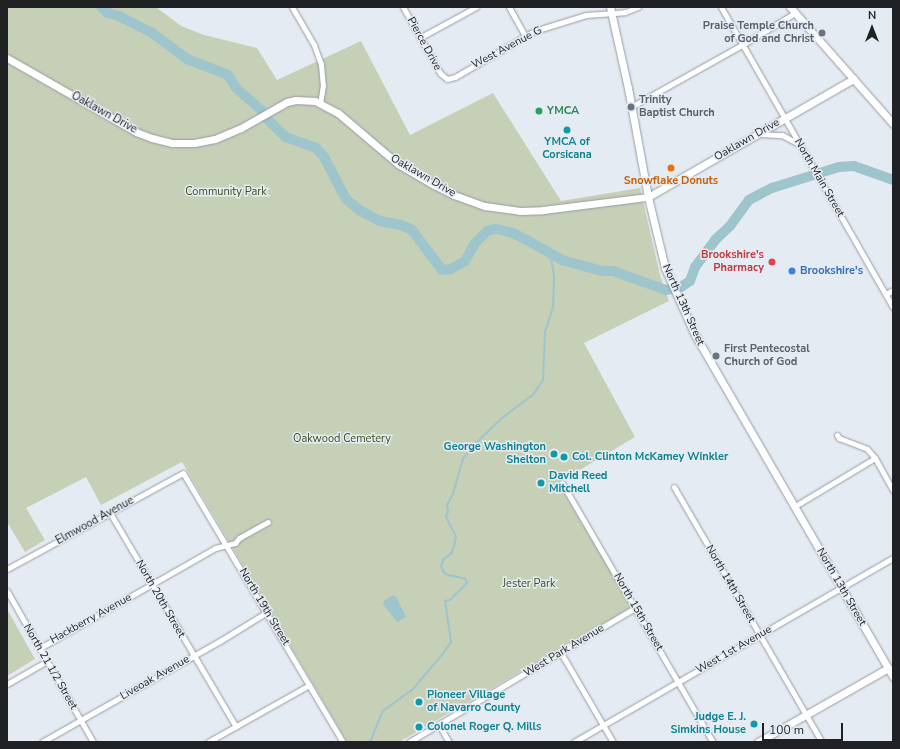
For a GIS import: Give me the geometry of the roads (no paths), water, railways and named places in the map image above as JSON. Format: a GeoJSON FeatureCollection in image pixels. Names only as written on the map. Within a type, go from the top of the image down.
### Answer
{"type":"FeatureCollection","features":[{"type":"Feature","properties":{"kind":"street"},"geometry":{"type":"LineString","coordinates":[[292,7],[314,45],[321,64],[323,85],[320,103]]}},
{"type":"Feature","properties":{"kind":"street","name":"Pierce Drive"},"geometry":{"type":"LineString","coordinates":[[403,7],[440,73],[448,79]]}},
{"type":"Feature","properties":{"kind":"street"},"geometry":{"type":"LineString","coordinates":[[421,37],[476,7]]}},
{"type":"Feature","properties":{"kind":"street"},"geometry":{"type":"LineString","coordinates":[[509,7],[525,36]]}},
{"type":"Feature","properties":{"kind":"street","name":"West Avenue G"},"geometry":{"type":"LineString","coordinates":[[448,79],[455,77],[525,36],[544,28],[586,15],[610,10],[625,12],[638,7]]}},
{"type":"Feature","properties":{"kind":"street","name":"North Main Street"},"geometry":{"type":"LineString","coordinates":[[721,7],[893,307]]}},
{"type":"Feature","properties":{"kind":"street","name":"North 13th Street"},"geometry":{"type":"LineString","coordinates":[[610,10],[631,107],[648,197],[665,268],[695,335],[841,588],[890,667],[893,677]]}},
{"type":"Feature","properties":{"kind":"street"},"geometry":{"type":"LineString","coordinates":[[631,107],[742,45],[792,10],[854,78],[893,124]]}},
{"type":"Feature","properties":{"kind":"street","name":"Oaklawn Drive"},"geometry":{"type":"LineString","coordinates":[[7,58],[136,132],[172,143],[194,143],[216,139],[292,100],[306,100],[320,103],[338,113],[398,164],[454,195],[485,206],[509,210],[532,211],[648,197],[854,78]]}},
{"type":"Feature","properties":{"kind":"street"},"geometry":{"type":"LineString","coordinates":[[757,134],[782,135],[800,144]]}},
{"type":"Feature","properties":{"kind":"street"},"geometry":{"type":"LineString","coordinates":[[886,294],[893,290]]}},
{"type":"Feature","properties":{"kind":"street"},"geometry":{"type":"LineString","coordinates":[[837,435],[839,438],[867,449],[875,458],[893,490]]}},
{"type":"Feature","properties":{"kind":"street"},"geometry":{"type":"LineString","coordinates":[[795,506],[875,458]]}},
{"type":"Feature","properties":{"kind":"street","name":"Elmwood Avenue"},"geometry":{"type":"LineString","coordinates":[[7,569],[183,473]]}},
{"type":"Feature","properties":{"kind":"street","name":"North 19th Street"},"geometry":{"type":"LineString","coordinates":[[183,473],[227,545],[342,742]]}},
{"type":"Feature","properties":{"kind":"street","name":"North 15th Street"},"geometry":{"type":"LineString","coordinates":[[562,483],[713,742]]}},
{"type":"Feature","properties":{"kind":"street","name":"North 14th Street"},"geometry":{"type":"LineString","coordinates":[[674,488],[822,742]]}},
{"type":"Feature","properties":{"kind":"street","name":"North 20th Street"},"geometry":{"type":"LineString","coordinates":[[110,513],[236,727]]}},
{"type":"Feature","properties":{"kind":"street"},"geometry":{"type":"LineString","coordinates":[[227,545],[235,543],[239,538],[268,522]]}},
{"type":"Feature","properties":{"kind":"street","name":"Hackberry Avenue"},"geometry":{"type":"LineString","coordinates":[[40,648],[215,548],[227,545]]}},
{"type":"Feature","properties":{"kind":"street","name":"West 1st Avenue"},"geometry":{"type":"LineString","coordinates":[[574,742],[893,558]]}},
{"type":"Feature","properties":{"kind":"street","name":"North 21 1/2 Street"},"geometry":{"type":"LineString","coordinates":[[7,591],[93,742]]}},
{"type":"Feature","properties":{"kind":"street","name":"West Park Avenue"},"geometry":{"type":"LineString","coordinates":[[409,742],[635,608]]}},
{"type":"Feature","properties":{"kind":"street","name":"Liveoak Avenue"},"geometry":{"type":"LineString","coordinates":[[42,742],[194,656],[266,612]]}},
{"type":"Feature","properties":{"kind":"street"},"geometry":{"type":"LineString","coordinates":[[561,653],[613,742]]}},
{"type":"Feature","properties":{"kind":"street","name":"Hackberry Avenue"},"geometry":{"type":"LineString","coordinates":[[7,684],[47,661]]}},
{"type":"Feature","properties":{"kind":"street"},"geometry":{"type":"LineString","coordinates":[[758,742],[890,667]]}},
{"type":"Feature","properties":{"kind":"street"},"geometry":{"type":"LineString","coordinates":[[208,742],[309,685]]}},
{"type":"Feature","properties":{"kind":"street"},"geometry":{"type":"LineString","coordinates":[[439,725],[449,742]]}},
{"type":"Feature","properties":{"kind":"water"},"geometry":{"type":"Polygon","coordinates":[[[393,595],[396,596],[406,617],[397,622],[383,604],[384,601],[393,595]]]}},
{"type":"Feature","properties":{"kind":"waterway"},"geometry":{"type":"LineString","coordinates":[[101,7],[108,13],[119,16],[151,32],[187,59],[228,75],[236,88],[261,110]]}},
{"type":"Feature","properties":{"kind":"waterway"},"geometry":{"type":"LineString","coordinates":[[266,118],[286,137],[316,148],[324,157],[346,199],[359,210],[380,221],[401,225],[412,230],[442,270],[451,269],[465,261],[475,243],[487,231],[496,229],[513,233],[562,260],[602,271],[613,271],[666,290],[681,287],[690,281],[695,267],[715,240],[730,226],[749,200],[772,188],[839,167],[854,166],[893,180]]}},
{"type":"Feature","properties":{"kind":"waterway"},"geometry":{"type":"LineString","coordinates":[[368,742],[371,740],[383,711],[413,689],[451,642],[445,601],[450,600],[467,583],[465,579],[449,576],[444,573],[441,566],[444,559],[451,554],[456,537],[446,517],[448,512],[447,505],[453,494],[463,459],[476,443],[501,419],[533,395],[543,380],[545,332],[553,308],[554,277],[550,253]]}},
{"type":"Feature","properties":{"kind":"place","name":"Praise Temple Church of God and Christ"},"geometry":{"type":"Point","coordinates":[822,33]}},
{"type":"Feature","properties":{"kind":"place","name":"Trinity Baptist Church"},"geometry":{"type":"Point","coordinates":[631,107]}},
{"type":"Feature","properties":{"kind":"place","name":"YMCA"},"geometry":{"type":"Point","coordinates":[539,111]}},
{"type":"Feature","properties":{"kind":"place","name":"YMCA of Corsicana"},"geometry":{"type":"Point","coordinates":[567,130]}},
{"type":"Feature","properties":{"kind":"place","name":"Snowflake Donuts"},"geometry":{"type":"Point","coordinates":[671,168]}},
{"type":"Feature","properties":{"kind":"place","name":"Brookshire's Pharmacy"},"geometry":{"type":"Point","coordinates":[772,262]}},
{"type":"Feature","properties":{"kind":"place","name":"Brookshire's"},"geometry":{"type":"Point","coordinates":[792,271]}},
{"type":"Feature","properties":{"kind":"place","name":"First Pentecostal Church of God"},"geometry":{"type":"Point","coordinates":[716,356]}},
{"type":"Feature","properties":{"kind":"place","name":"George Washington Shelton"},"geometry":{"type":"Point","coordinates":[554,454]}},
{"type":"Feature","properties":{"kind":"place","name":"Col. Clinton McKamey Winkler"},"geometry":{"type":"Point","coordinates":[564,457]}},
{"type":"Feature","properties":{"kind":"place","name":"David Reed Mitchell"},"geometry":{"type":"Point","coordinates":[541,483]}},
{"type":"Feature","properties":{"kind":"place","name":"Pioneer Village of Navarro County"},"geometry":{"type":"Point","coordinates":[419,702]}},
{"type":"Feature","properties":{"kind":"place","name":"Judge E. J. Simkins House"},"geometry":{"type":"Point","coordinates":[754,724]}},
{"type":"Feature","properties":{"kind":"place","name":"Colonel Roger Q. Mills"},"geometry":{"type":"Point","coordinates":[419,727]}},
{"type":"Feature","properties":{"kind":"park label","name":"Community Park"},"geometry":{"type":"Point","coordinates":[226,192]}},
{"type":"Feature","properties":{"kind":"park label","name":"Oakwood Cemetery"},"geometry":{"type":"Point","coordinates":[342,439]}},
{"type":"Feature","properties":{"kind":"park label","name":"Jester Park"},"geometry":{"type":"Point","coordinates":[529,584]}}]}
